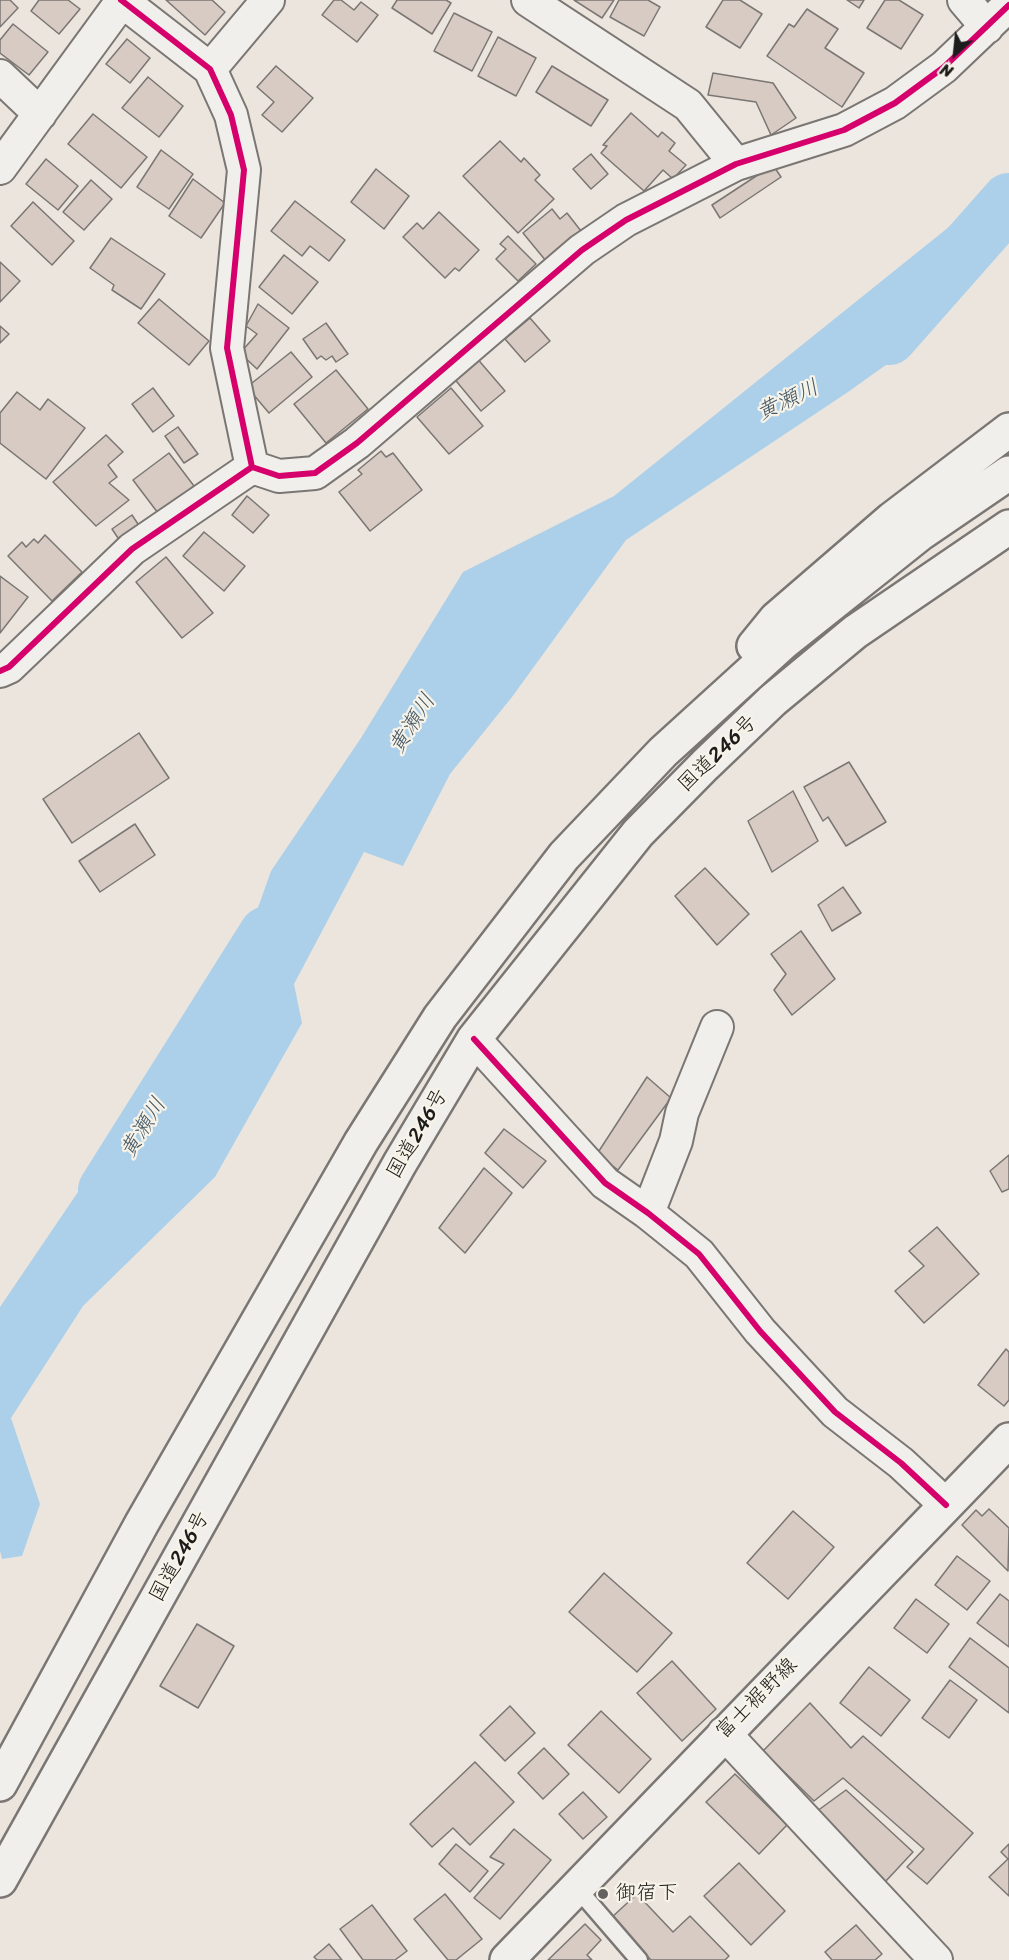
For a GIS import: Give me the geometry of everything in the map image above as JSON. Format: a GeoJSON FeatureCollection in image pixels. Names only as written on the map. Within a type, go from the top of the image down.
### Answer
{"type":"FeatureCollection","features":[{"type":"Feature","properties":{"kind":"main road"},"geometry":{"type":"LineString","coordinates":[[663,752],[776,619],[892,519],[1009,430]]}},
{"type":"Feature","properties":{"kind":"main road","name":"国道246号"},"geometry":{"type":"LineString","coordinates":[[0,1784],[142,1523],[337,1184],[440,1017],[564,856],[663,752],[793,635],[921,533],[1009,473]]}},
{"type":"Feature","properties":{"kind":"main road","name":"国道246号"},"geometry":{"type":"LineString","coordinates":[[0,1880],[400,1163],[474,1039],[638,833],[705,765],[774,700],[855,632],[1009,527]]}},
{"type":"Feature","properties":{"kind":"main road"},"geometry":{"type":"LineString","coordinates":[[934,579],[1009,548]]}},
{"type":"Feature","properties":{"kind":"main road","name":"富士裾野線"},"geometry":{"type":"LineString","coordinates":[[507,1960],[724,1732],[1009,1440]]}},
{"type":"Feature","properties":{"kind":"street"},"geometry":{"type":"LineString","coordinates":[[210,69],[268,0]]}},
{"type":"Feature","properties":{"kind":"street"},"geometry":{"type":"LineString","coordinates":[[528,0],[688,105],[736,165]]}},
{"type":"Feature","properties":{"kind":"street"},"geometry":{"type":"LineString","coordinates":[[963,0],[987,27]]}},
{"type":"Feature","properties":{"kind":"street"},"geometry":{"type":"LineString","coordinates":[[0,168],[122,1],[210,69],[231,115],[244,170],[227,348],[252,467]]}},
{"type":"Feature","properties":{"kind":"street"},"geometry":{"type":"LineString","coordinates":[[252,467],[279,476],[315,473],[357,443],[582,250],[626,220],[736,165],[844,130],[895,103],[944,66],[1009,5]]}},
{"type":"Feature","properties":{"kind":"street"},"geometry":{"type":"LineString","coordinates":[[0,76],[40,114]]}},
{"type":"Feature","properties":{"kind":"street"},"geometry":{"type":"LineString","coordinates":[[0,671],[9,667],[132,549],[252,467]]}},
{"type":"Feature","properties":{"kind":"street"},"geometry":{"type":"LineString","coordinates":[[648,1213],[676,1141],[682,1113],[717,1027]]}},
{"type":"Feature","properties":{"kind":"street"},"geometry":{"type":"LineString","coordinates":[[474,1039],[605,1183],[648,1213],[699,1254],[760,1332],[835,1412],[901,1463],[946,1505]]}},
{"type":"Feature","properties":{"kind":"street"},"geometry":{"type":"LineString","coordinates":[[724,1732],[936,1960]]}},
{"type":"Feature","properties":{"kind":"lane"},"geometry":{"type":"LineString","coordinates":[[576,1887],[639,1960]]}},
{"type":"Feature","properties":{"kind":"water"},"geometry":{"type":"Polygon","coordinates":[[[970,210],[911,347],[848,392],[626,540],[512,697],[450,774],[403,866],[364,852],[294,984],[302,1023],[215,1177],[83,1306],[11,1418],[40,1504],[22,1556],[2,1559],[0,1551],[0,1307],[82,1186],[197,1079],[271,871],[361,738],[463,572],[614,496],[970,210]]]}},
{"type":"Feature","properties":{"kind":"building"},"geometry":{"type":"Polygon","coordinates":[[[0,0],[10,0],[18,8],[0,27],[0,0]]]}},
{"type":"Feature","properties":{"kind":"building"},"geometry":{"type":"Polygon","coordinates":[[[39,0],[68,0],[80,9],[59,34],[31,11],[39,0]]]}},
{"type":"Feature","properties":{"kind":"building"},"geometry":{"type":"Polygon","coordinates":[[[166,0],[212,0],[225,12],[205,35],[166,0]]]}},
{"type":"Feature","properties":{"kind":"building"},"geometry":{"type":"Polygon","coordinates":[[[334,0],[341,0],[354,10],[361,2],[378,15],[357,42],[322,15],[334,0]]]}},
{"type":"Feature","properties":{"kind":"building"},"geometry":{"type":"Polygon","coordinates":[[[397,0],[446,0],[451,3],[432,34],[392,8],[397,0]]]}},
{"type":"Feature","properties":{"kind":"building"},"geometry":{"type":"Polygon","coordinates":[[[574,0],[614,0],[602,18],[574,0]]]}},
{"type":"Feature","properties":{"kind":"building"},"geometry":{"type":"Polygon","coordinates":[[[619,0],[648,0],[660,7],[644,36],[610,17],[619,0]]]}},
{"type":"Feature","properties":{"kind":"building"},"geometry":{"type":"Polygon","coordinates":[[[723,0],[740,0],[762,14],[740,48],[706,27],[723,0]]]}},
{"type":"Feature","properties":{"kind":"building"},"geometry":{"type":"Polygon","coordinates":[[[847,0],[864,0],[859,8],[847,0]]]}},
{"type":"Feature","properties":{"kind":"building"},"geometry":{"type":"Polygon","coordinates":[[[885,0],[899,0],[923,15],[901,49],[867,28],[885,0]]]}},
{"type":"Feature","properties":{"kind":"building"},"geometry":{"type":"Polygon","coordinates":[[[807,9],[838,29],[825,48],[864,73],[842,107],[767,56],[789,24],[794,27],[807,9]]]}},
{"type":"Feature","properties":{"kind":"building"},"geometry":{"type":"Polygon","coordinates":[[[454,13],[492,32],[472,71],[434,51],[454,13]]]}},
{"type":"Feature","properties":{"kind":"building"},"geometry":{"type":"Polygon","coordinates":[[[13,24],[48,52],[29,75],[0,53],[0,40],[13,24]]]}},
{"type":"Feature","properties":{"kind":"building"},"geometry":{"type":"Polygon","coordinates":[[[498,37],[536,58],[516,96],[478,76],[498,37]]]}},
{"type":"Feature","properties":{"kind":"building"},"geometry":{"type":"Polygon","coordinates":[[[127,39],[150,58],[130,83],[106,64],[127,39]]]}},
{"type":"Feature","properties":{"kind":"building"},"geometry":{"type":"Polygon","coordinates":[[[276,66],[313,98],[282,132],[262,115],[274,102],[257,87],[276,66]]]}},
{"type":"Feature","properties":{"kind":"building"},"geometry":{"type":"Polygon","coordinates":[[[552,66],[608,100],[591,126],[536,92],[552,66]]]}},
{"type":"Feature","properties":{"kind":"building"},"geometry":{"type":"Polygon","coordinates":[[[713,73],[773,83],[796,118],[771,135],[756,102],[708,95],[713,73]]]}},
{"type":"Feature","properties":{"kind":"building"},"geometry":{"type":"Polygon","coordinates":[[[148,77],[183,106],[159,137],[122,108],[148,77]]]}},
{"type":"Feature","properties":{"kind":"building"},"geometry":{"type":"Polygon","coordinates":[[[631,113],[658,137],[662,132],[675,143],[669,151],[686,165],[673,179],[663,170],[644,191],[601,153],[607,146],[603,145],[631,113]]]}},
{"type":"Feature","properties":{"kind":"building"},"geometry":{"type":"Polygon","coordinates":[[[93,114],[147,157],[121,188],[68,144],[93,114]]]}},
{"type":"Feature","properties":{"kind":"building"},"geometry":{"type":"Polygon","coordinates":[[[500,141],[521,162],[524,158],[540,175],[535,180],[554,199],[518,233],[463,176],[500,141]]]}},
{"type":"Feature","properties":{"kind":"building"},"geometry":{"type":"Polygon","coordinates":[[[161,150],[193,174],[169,209],[137,187],[161,150]]]}},
{"type":"Feature","properties":{"kind":"building"},"geometry":{"type":"Polygon","coordinates":[[[591,154],[608,174],[591,189],[573,169],[591,154]]]}},
{"type":"Feature","properties":{"kind":"building"},"geometry":{"type":"Polygon","coordinates":[[[46,159],[78,186],[58,210],[26,184],[46,159]]]}},
{"type":"Feature","properties":{"kind":"building"},"geometry":{"type":"Polygon","coordinates":[[[773,165],[781,177],[720,218],[712,205],[773,165]]]}},
{"type":"Feature","properties":{"kind":"building"},"geometry":{"type":"Polygon","coordinates":[[[376,169],[409,196],[384,229],[351,202],[376,169]]]}},
{"type":"Feature","properties":{"kind":"building"},"geometry":{"type":"Polygon","coordinates":[[[193,179],[225,203],[201,238],[169,216],[193,179]]]}},
{"type":"Feature","properties":{"kind":"building"},"geometry":{"type":"Polygon","coordinates":[[[91,180],[112,199],[84,230],[63,212],[91,180]]]}},
{"type":"Feature","properties":{"kind":"building"},"geometry":{"type":"Polygon","coordinates":[[[295,201],[345,240],[329,261],[310,246],[302,256],[271,231],[295,201]]]}},
{"type":"Feature","properties":{"kind":"building"},"geometry":{"type":"Polygon","coordinates":[[[33,202],[74,241],[52,265],[11,226],[33,202]]]}},
{"type":"Feature","properties":{"kind":"building"},"geometry":{"type":"Polygon","coordinates":[[[552,209],[560,219],[567,213],[581,231],[546,261],[523,233],[552,209]]]}},
{"type":"Feature","properties":{"kind":"building"},"geometry":{"type":"Polygon","coordinates":[[[439,212],[479,250],[459,271],[455,268],[445,278],[403,237],[417,223],[423,229],[439,212]]]}},
{"type":"Feature","properties":{"kind":"building"},"geometry":{"type":"Polygon","coordinates":[[[508,236],[536,264],[518,281],[496,259],[506,249],[500,244],[508,236]]]}},
{"type":"Feature","properties":{"kind":"building"},"geometry":{"type":"Polygon","coordinates":[[[111,238],[165,274],[141,309],[112,290],[114,285],[90,268],[111,238]]]}},
{"type":"Feature","properties":{"kind":"building"},"geometry":{"type":"Polygon","coordinates":[[[284,255],[318,282],[292,314],[259,287],[284,255]]]}},
{"type":"Feature","properties":{"kind":"building"},"geometry":{"type":"Polygon","coordinates":[[[0,262],[20,281],[0,302],[0,262]]]}},
{"type":"Feature","properties":{"kind":"building"},"geometry":{"type":"Polygon","coordinates":[[[159,299],[209,341],[189,365],[138,323],[159,299]]]}},
{"type":"Feature","properties":{"kind":"building"},"geometry":{"type":"Polygon","coordinates":[[[258,304],[289,328],[257,369],[240,353],[257,334],[246,326],[258,304]]]}},
{"type":"Feature","properties":{"kind":"building"},"geometry":{"type":"Polygon","coordinates":[[[530,318],[550,341],[525,362],[505,339],[530,318]]]}},
{"type":"Feature","properties":{"kind":"building"},"geometry":{"type":"Polygon","coordinates":[[[326,323],[348,354],[336,362],[332,356],[326,360],[321,356],[317,359],[303,339],[326,323]]]}},
{"type":"Feature","properties":{"kind":"building"},"geometry":{"type":"Polygon","coordinates":[[[0,326],[9,334],[0,343],[0,326]]]}},
{"type":"Feature","properties":{"kind":"building"},"geometry":{"type":"Polygon","coordinates":[[[291,352],[312,377],[269,413],[247,387],[291,352]]]}},
{"type":"Feature","properties":{"kind":"building"},"geometry":{"type":"Polygon","coordinates":[[[475,356],[505,391],[481,411],[452,376],[475,356]]]}},
{"type":"Feature","properties":{"kind":"building"},"geometry":{"type":"Polygon","coordinates":[[[336,370],[368,409],[326,443],[294,404],[336,370]]]}},
{"type":"Feature","properties":{"kind":"building"},"geometry":{"type":"Polygon","coordinates":[[[153,388],[174,416],[153,432],[132,404],[153,388]]]}},
{"type":"Feature","properties":{"kind":"building"},"geometry":{"type":"Polygon","coordinates":[[[451,388],[483,426],[449,454],[417,417],[451,388]]]}},
{"type":"Feature","properties":{"kind":"building"},"geometry":{"type":"Polygon","coordinates":[[[17,392],[40,410],[48,399],[85,428],[46,479],[0,443],[0,413],[17,392]]]}},
{"type":"Feature","properties":{"kind":"building"},"geometry":{"type":"Polygon","coordinates":[[[178,427],[198,454],[184,463],[165,436],[178,427]]]}},
{"type":"Feature","properties":{"kind":"building"},"geometry":{"type":"Polygon","coordinates":[[[106,435],[123,452],[108,465],[117,477],[109,483],[129,500],[96,526],[53,482],[106,435]]]}},
{"type":"Feature","properties":{"kind":"building"},"geometry":{"type":"Polygon","coordinates":[[[381,451],[386,457],[393,453],[422,490],[370,531],[339,492],[362,474],[358,470],[381,451]]]}},
{"type":"Feature","properties":{"kind":"building"},"geometry":{"type":"Polygon","coordinates":[[[169,453],[194,486],[158,513],[133,480],[169,453]]]}},
{"type":"Feature","properties":{"kind":"building"},"geometry":{"type":"Polygon","coordinates":[[[247,496],[269,515],[253,533],[232,515],[247,496]]]}},
{"type":"Feature","properties":{"kind":"building"},"geometry":{"type":"Polygon","coordinates":[[[132,515],[140,527],[120,541],[112,529],[132,515]]]}},
{"type":"Feature","properties":{"kind":"building"},"geometry":{"type":"Polygon","coordinates":[[[204,532],[245,566],[224,591],[183,556],[204,532]]]}},
{"type":"Feature","properties":{"kind":"building"},"geometry":{"type":"Polygon","coordinates":[[[45,535],[82,572],[52,601],[8,556],[22,542],[26,547],[34,539],[38,543],[45,535]]]}},
{"type":"Feature","properties":{"kind":"building"},"geometry":{"type":"Polygon","coordinates":[[[166,557],[213,613],[182,638],[136,582],[166,557]]]}},
{"type":"Feature","properties":{"kind":"building"},"geometry":{"type":"Polygon","coordinates":[[[0,576],[28,597],[0,633],[0,576]]]}},
{"type":"Feature","properties":{"kind":"building"},"geometry":{"type":"Polygon","coordinates":[[[139,733],[169,778],[72,843],[43,799],[139,733]]]}},
{"type":"Feature","properties":{"kind":"building"},"geometry":{"type":"Polygon","coordinates":[[[849,762],[886,822],[846,846],[828,817],[823,821],[804,787],[849,762]]]}},
{"type":"Feature","properties":{"kind":"building"},"geometry":{"type":"Polygon","coordinates":[[[793,791],[818,841],[772,872],[748,821],[793,791]]]}},
{"type":"Feature","properties":{"kind":"building"},"geometry":{"type":"Polygon","coordinates":[[[135,824],[155,855],[100,892],[79,861],[135,824]]]}},
{"type":"Feature","properties":{"kind":"building"},"geometry":{"type":"Polygon","coordinates":[[[705,868],[749,914],[717,945],[675,896],[705,868]]]}},
{"type":"Feature","properties":{"kind":"building"},"geometry":{"type":"Polygon","coordinates":[[[843,887],[861,913],[832,931],[818,905],[843,887]]]}},
{"type":"Feature","properties":{"kind":"building"},"geometry":{"type":"Polygon","coordinates":[[[801,931],[835,979],[792,1015],[774,990],[786,974],[771,954],[801,931]]]}},
{"type":"Feature","properties":{"kind":"building"},"geometry":{"type":"Polygon","coordinates":[[[647,1077],[671,1098],[618,1170],[597,1154],[647,1077]]]}},
{"type":"Feature","properties":{"kind":"building"},"geometry":{"type":"Polygon","coordinates":[[[504,1129],[546,1161],[523,1188],[485,1153],[504,1129]]]}},
{"type":"Feature","properties":{"kind":"building"},"geometry":{"type":"Polygon","coordinates":[[[1009,1155],[1009,1189],[1002,1192],[990,1171],[1009,1155]]]}},
{"type":"Feature","properties":{"kind":"building"},"geometry":{"type":"Polygon","coordinates":[[[484,1168],[512,1193],[465,1253],[439,1228],[484,1168]]]}},
{"type":"Feature","properties":{"kind":"building"},"geometry":{"type":"Polygon","coordinates":[[[937,1227],[979,1274],[924,1323],[895,1291],[924,1266],[909,1251],[937,1227]]]}},
{"type":"Feature","properties":{"kind":"building"},"geometry":{"type":"Polygon","coordinates":[[[1006,1349],[1009,1352],[1009,1400],[1004,1406],[978,1385],[1006,1349]]]}},
{"type":"Feature","properties":{"kind":"building"},"geometry":{"type":"Polygon","coordinates":[[[989,1509],[1009,1528],[1008,1571],[962,1525],[976,1510],[982,1516],[989,1509]]]}},
{"type":"Feature","properties":{"kind":"building"},"geometry":{"type":"Polygon","coordinates":[[[793,1511],[834,1547],[788,1599],[747,1563],[793,1511]]]}},
{"type":"Feature","properties":{"kind":"building"},"geometry":{"type":"Polygon","coordinates":[[[957,1556],[990,1581],[967,1610],[935,1585],[957,1556]]]}},
{"type":"Feature","properties":{"kind":"building"},"geometry":{"type":"Polygon","coordinates":[[[604,1573],[672,1633],[637,1672],[569,1612],[604,1573]]]}},
{"type":"Feature","properties":{"kind":"building"},"geometry":{"type":"Polygon","coordinates":[[[1000,1594],[1009,1601],[1009,1647],[977,1623],[1000,1594]]]}},
{"type":"Feature","properties":{"kind":"building"},"geometry":{"type":"Polygon","coordinates":[[[916,1599],[949,1624],[927,1653],[894,1628],[916,1599]]]}},
{"type":"Feature","properties":{"kind":"building"},"geometry":{"type":"Polygon","coordinates":[[[197,1624],[234,1646],[198,1708],[160,1686],[197,1624]]]}},
{"type":"Feature","properties":{"kind":"building"},"geometry":{"type":"Polygon","coordinates":[[[970,1638],[1009,1668],[1009,1713],[949,1667],[970,1638]]]}},
{"type":"Feature","properties":{"kind":"building"},"geometry":{"type":"Polygon","coordinates":[[[672,1661],[716,1709],[682,1741],[637,1693],[672,1661]]]}},
{"type":"Feature","properties":{"kind":"building"},"geometry":{"type":"Polygon","coordinates":[[[869,1667],[910,1700],[881,1736],[840,1703],[869,1667]]]}},
{"type":"Feature","properties":{"kind":"building"},"geometry":{"type":"Polygon","coordinates":[[[950,1680],[977,1700],[949,1738],[922,1718],[950,1680]]]}},
{"type":"Feature","properties":{"kind":"building"},"geometry":{"type":"Polygon","coordinates":[[[810,1703],[851,1748],[863,1736],[973,1833],[927,1884],[907,1867],[924,1849],[843,1778],[814,1801],[763,1751],[810,1703]]]}},
{"type":"Feature","properties":{"kind":"building"},"geometry":{"type":"Polygon","coordinates":[[[510,1706],[535,1733],[505,1761],[480,1735],[510,1706]]]}},
{"type":"Feature","properties":{"kind":"building"},"geometry":{"type":"Polygon","coordinates":[[[601,1711],[651,1759],[619,1793],[568,1745],[601,1711]]]}},
{"type":"Feature","properties":{"kind":"building"},"geometry":{"type":"Polygon","coordinates":[[[544,1748],[569,1774],[543,1799],[518,1773],[544,1748]]]}},
{"type":"Feature","properties":{"kind":"building"},"geometry":{"type":"Polygon","coordinates":[[[475,1762],[514,1802],[470,1845],[453,1828],[432,1847],[410,1824],[475,1762]]]}},
{"type":"Feature","properties":{"kind":"building"},"geometry":{"type":"Polygon","coordinates":[[[735,1774],[787,1825],[759,1854],[706,1802],[735,1774]]]}},
{"type":"Feature","properties":{"kind":"building"},"geometry":{"type":"Polygon","coordinates":[[[846,1790],[913,1852],[885,1882],[813,1814],[846,1790]]]}},
{"type":"Feature","properties":{"kind":"building"},"geometry":{"type":"Polygon","coordinates":[[[583,1792],[607,1817],[583,1839],[559,1814],[583,1792]]]}},
{"type":"Feature","properties":{"kind":"building"},"geometry":{"type":"Polygon","coordinates":[[[514,1829],[551,1860],[500,1919],[474,1898],[504,1864],[490,1857],[514,1829]]]}},
{"type":"Feature","properties":{"kind":"building"},"geometry":{"type":"Polygon","coordinates":[[[456,1844],[488,1871],[470,1892],[439,1864],[456,1844]]]}},
{"type":"Feature","properties":{"kind":"building"},"geometry":{"type":"Polygon","coordinates":[[[1009,1844],[1009,1896],[989,1877],[1008,1859],[1001,1852],[1009,1844]]]}},
{"type":"Feature","properties":{"kind":"building"},"geometry":{"type":"Polygon","coordinates":[[[739,1863],[785,1911],[751,1945],[704,1896],[739,1863]]]}},
{"type":"Feature","properties":{"kind":"building"},"geometry":{"type":"Polygon","coordinates":[[[445,1894],[482,1939],[456,1960],[448,1960],[414,1919],[445,1894]]]}},
{"type":"Feature","properties":{"kind":"building"},"geometry":{"type":"Polygon","coordinates":[[[637,1894],[673,1932],[690,1916],[729,1956],[725,1960],[651,1960],[611,1918],[637,1894]]]}},
{"type":"Feature","properties":{"kind":"building"},"geometry":{"type":"Polygon","coordinates":[[[372,1905],[407,1951],[395,1960],[363,1960],[340,1929],[372,1905]]]}},
{"type":"Feature","properties":{"kind":"building"},"geometry":{"type":"Polygon","coordinates":[[[585,1924],[601,1940],[587,1955],[592,1960],[548,1960],[585,1924]]]}},
{"type":"Feature","properties":{"kind":"building"},"geometry":{"type":"Polygon","coordinates":[[[856,1925],[882,1954],[875,1960],[832,1960],[825,1952],[856,1925]]]}},
{"type":"Feature","properties":{"kind":"building"},"geometry":{"type":"Polygon","coordinates":[[[329,1944],[342,1960],[317,1960],[314,1957],[329,1944]]]}},
{"type":"Feature","properties":{"kind":"waterway","name":"黄瀬川"},"geometry":{"type":"LineString","coordinates":[[889,337],[1009,201]]}},
{"type":"Feature","properties":{"kind":"waterway","name":"黄瀬川"},"geometry":{"type":"LineString","coordinates":[[106,1190],[267,934]]}},
{"type":"Feature","properties":{"kind":"cycle path"},"geometry":{"type":"LineString","coordinates":[[121,0],[210,69],[231,115],[244,170],[227,348],[252,467]]}},
{"type":"Feature","properties":{"kind":"cycle path"},"geometry":{"type":"LineString","coordinates":[[0,671],[9,667],[132,549],[252,467],[279,476],[315,473],[357,443],[582,250],[626,220],[736,164],[844,130],[895,103],[944,67],[1009,5]]}},
{"type":"Feature","properties":{"kind":"cycle path"},"geometry":{"type":"LineString","coordinates":[[474,1039],[605,1183],[648,1213],[699,1254],[760,1331],[835,1412],[901,1463],[946,1505]]}},
{"type":"Feature","properties":{"kind":"place","name":"御宿下"},"geometry":{"type":"Point","coordinates":[603,1894]}}]}
